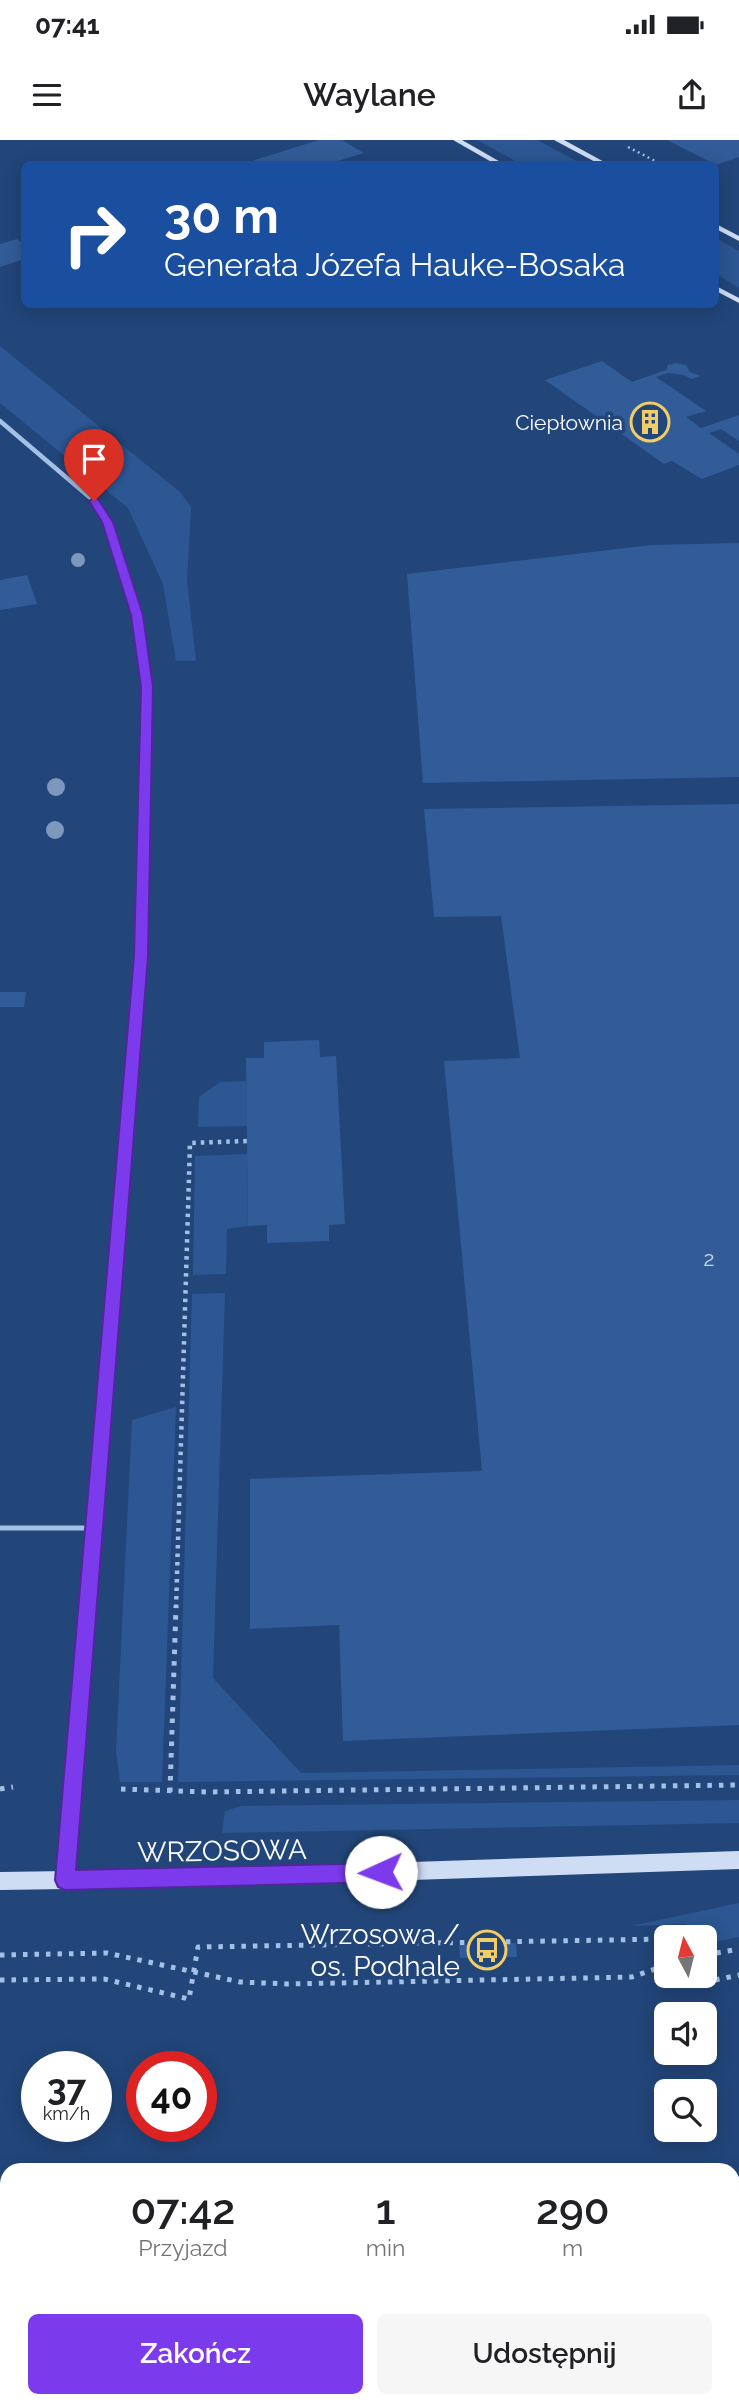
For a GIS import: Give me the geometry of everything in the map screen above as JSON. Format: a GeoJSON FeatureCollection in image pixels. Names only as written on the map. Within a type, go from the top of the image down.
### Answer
{"type":"FeatureCollection","features":[{"type":"Feature","properties":{"kind":"street"},"geometry":{"type":"LineString","coordinates":[[457,140],[495,161]]}},
{"type":"Feature","properties":{"kind":"street"},"geometry":{"type":"LineString","coordinates":[[558,140],[598,161]]}},
{"type":"Feature","properties":{"kind":"street"},"geometry":{"type":"LineString","coordinates":[[719,228],[739,239]]}},
{"type":"Feature","properties":{"kind":"street"},"geometry":{"type":"LineString","coordinates":[[719,290],[739,301]]}},
{"type":"Feature","properties":{"kind":"street"},"geometry":{"type":"LineString","coordinates":[[0,421],[94,501],[107,522],[137,615],[147,687],[141,956],[65,1880]]}},
{"type":"Feature","properties":{"kind":"street","name":"WRZOSOWA"},"geometry":{"type":"LineString","coordinates":[[0,1881],[202,1878],[739,1860]]}},
{"type":"Feature","properties":{"kind":"lane"},"geometry":{"type":"LineString","coordinates":[[0,1528],[95,1528]]}},
{"type":"Feature","properties":{"kind":"path"},"geometry":{"type":"LineString","coordinates":[[625,145],[655,161]]}},
{"type":"Feature","properties":{"kind":"path"},"geometry":{"type":"LineString","coordinates":[[170,1792],[190,1143],[247,1141]]}},
{"type":"Feature","properties":{"kind":"path"},"geometry":{"type":"LineString","coordinates":[[121,1789],[170,1792],[739,1785]]}},
{"type":"Feature","properties":{"kind":"path"},"geometry":{"type":"LineString","coordinates":[[0,1789],[13,1787]]}},
{"type":"Feature","properties":{"kind":"path"},"geometry":{"type":"LineString","coordinates":[[0,1980],[104,1979],[189,1998],[198,1947],[654,1939]]}},
{"type":"Feature","properties":{"kind":"path"},"geometry":{"type":"LineString","coordinates":[[718,1953],[739,1949]]}},
{"type":"Feature","properties":{"kind":"path"},"geometry":{"type":"LineString","coordinates":[[0,1955],[107,1953],[240,1982],[329,1983],[632,1977],[654,1969]]}},
{"type":"Feature","properties":{"kind":"path"},"geometry":{"type":"LineString","coordinates":[[718,1979],[739,1975]]}},
{"type":"Feature","properties":{"kind":"shaded area"},"geometry":{"type":"Polygon","coordinates":[[[477,140],[537,140],[576,161],[516,161],[477,140]]]}},
{"type":"Feature","properties":{"kind":"shaded area"},"geometry":{"type":"Polygon","coordinates":[[[719,240],[739,251],[739,288],[719,276],[719,240]]]}},
{"type":"Feature","properties":{"kind":"shaded area"},"geometry":{"type":"Polygon","coordinates":[[[0,346],[180,492],[191,507],[187,581],[196,661],[176,661],[163,584],[128,508],[0,403],[0,346]]]}},
{"type":"Feature","properties":{"kind":"shaded area"},"geometry":{"type":"Polygon","coordinates":[[[246,1081],[247,1126],[198,1127],[199,1097],[220,1082],[246,1081]]]}},
{"type":"Feature","properties":{"kind":"shaded area"},"geometry":{"type":"Polygon","coordinates":[[[247,1154],[248,1226],[227,1229],[226,1274],[193,1275],[195,1156],[247,1154]]]}},
{"type":"Feature","properties":{"kind":"shaded area"},"geometry":{"type":"Polygon","coordinates":[[[225,1293],[213,1678],[301,1773],[739,1765],[739,1775],[178,1782],[192,1294],[225,1293]]]}},
{"type":"Feature","properties":{"kind":"shaded area"},"geometry":{"type":"Polygon","coordinates":[[[176,1407],[162,1782],[120,1782],[116,1751],[132,1420],[176,1407]]]}},
{"type":"Feature","properties":{"kind":"shaded area"},"geometry":{"type":"Polygon","coordinates":[[[739,1800],[739,1823],[222,1833],[225,1811],[241,1806],[739,1800]]]}},
{"type":"Feature","properties":{"kind":"shaded area"},"geometry":{"type":"Polygon","coordinates":[[[739,1903],[739,1937],[718,1941],[718,1925],[631,1926],[739,1903]]]}},
{"type":"Feature","properties":{"kind":"building"},"geometry":{"type":"Polygon","coordinates":[[[319,140],[342,140],[364,153],[338,161],[252,161],[319,140]]]}},
{"type":"Feature","properties":{"kind":"building"},"geometry":{"type":"Polygon","coordinates":[[[667,140],[739,140],[739,157],[719,164],[719,161],[708,161],[667,140]]]}},
{"type":"Feature","properties":{"kind":"building"},"geometry":{"type":"Polygon","coordinates":[[[17,239],[21,242],[21,260],[0,267],[0,244],[17,239]]]}},
{"type":"Feature","properties":{"kind":"building","name":"Ciepłownia"},"geometry":{"type":"Polygon","coordinates":[[[602,361],[632,382],[666,370],[668,365],[675,363],[686,365],[690,372],[701,376],[691,379],[684,375],[668,373],[656,377],[706,411],[686,417],[701,428],[739,415],[739,441],[721,429],[709,433],[739,454],[739,465],[702,479],[672,461],[664,464],[545,380],[602,361]]]}},
{"type":"Feature","properties":{"kind":"building"},"geometry":{"type":"Polygon","coordinates":[[[739,543],[739,777],[423,783],[407,574],[651,545],[739,543]]]}},
{"type":"Feature","properties":{"kind":"building"},"geometry":{"type":"Polygon","coordinates":[[[27,575],[37,604],[0,610],[0,580],[27,575]]]}},
{"type":"Feature","properties":{"kind":"building"},"geometry":{"type":"Polygon","coordinates":[[[739,804],[739,1725],[343,1741],[339,1625],[250,1629],[250,1479],[482,1471],[444,1061],[520,1058],[501,916],[434,917],[424,809],[739,804]]]}},
{"type":"Feature","properties":{"kind":"building"},"geometry":{"type":"Polygon","coordinates":[[[0,992],[26,992],[24,1007],[0,1007],[0,992]]]}},
{"type":"Feature","properties":{"kind":"building"},"geometry":{"type":"Polygon","coordinates":[[[319,1040],[320,1057],[336,1056],[345,1224],[329,1225],[329,1241],[267,1243],[267,1225],[248,1226],[246,1058],[264,1058],[264,1042],[319,1040]]]}},
{"type":"Feature","properties":{"kind":"building"},"geometry":{"type":"Polygon","coordinates":[[[516,1943],[517,1957],[460,1958],[459,1945],[516,1943]]]}},
{"type":"Feature","properties":{"kind":"place","name":"Ciepłownia"},"geometry":{"type":"Point","coordinates":[650,422]}},
{"type":"Feature","properties":{"kind":"place","name":"Wrzosowa / os. Podhale"},"geometry":{"type":"Point","coordinates":[487,1950]}},
{"type":"Feature","properties":{"kind":"route"},"geometry":{"type":"LineString","coordinates":[[94,501],[107,522],[137,615],[147,687],[141,956],[75,1789],[65,1880],[381,1872]]}}]}
